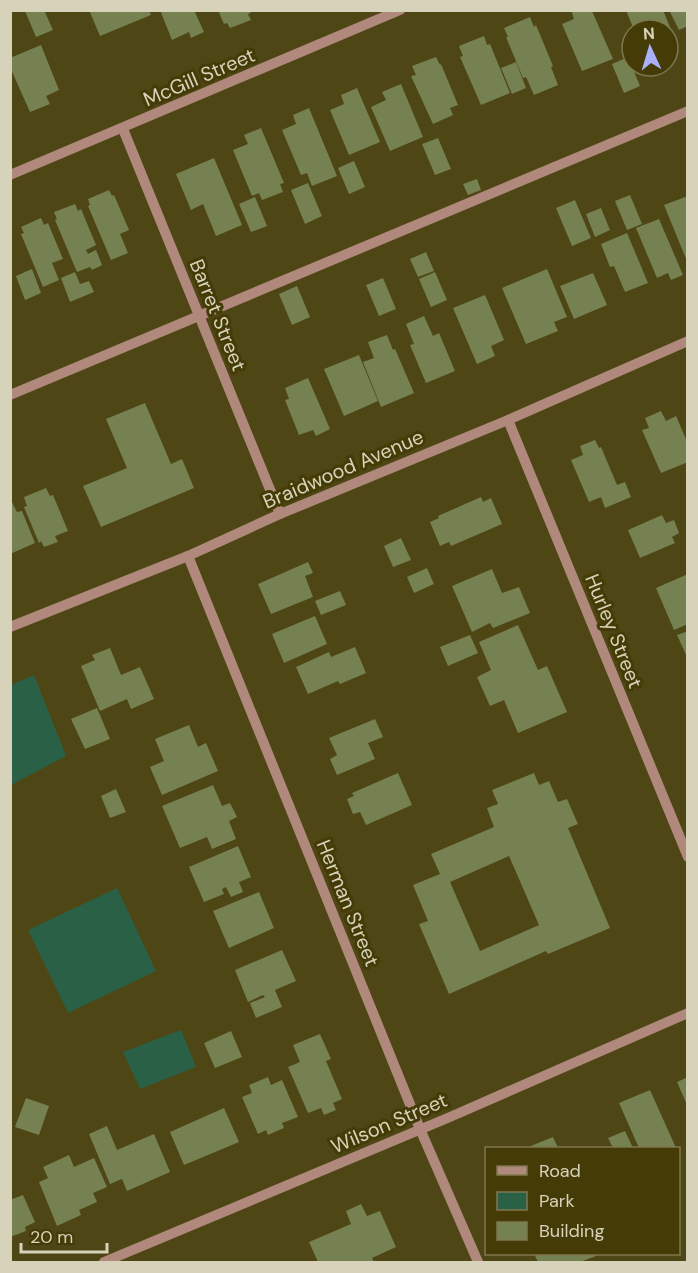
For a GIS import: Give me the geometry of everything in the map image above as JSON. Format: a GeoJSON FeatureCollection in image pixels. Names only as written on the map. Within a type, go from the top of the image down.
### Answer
{"type":"FeatureCollection","features":[{"type":"Feature","properties":{"kind":"street","name":"McGill Street"},"geometry":{"type":"LineString","coordinates":[[10,175],[400,10]]}},
{"type":"Feature","properties":{"kind":"street"},"geometry":{"type":"LineString","coordinates":[[10,394],[687,111]]}},
{"type":"Feature","properties":{"kind":"street","name":"Barret Street"},"geometry":{"type":"LineString","coordinates":[[123,129],[280,514]]}},
{"type":"Feature","properties":{"kind":"street","name":"Braidwood Avenue"},"geometry":{"type":"LineString","coordinates":[[10,627],[188,556],[280,514],[507,420],[687,341]]}},
{"type":"Feature","properties":{"kind":"street","name":"Hurley Street"},"geometry":{"type":"LineString","coordinates":[[507,420],[687,857]]}},
{"type":"Feature","properties":{"kind":"street","name":"Herman Street"},"geometry":{"type":"LineString","coordinates":[[188,556],[420,1129],[478,1263]]}},
{"type":"Feature","properties":{"kind":"street","name":"Wilson Street"},"geometry":{"type":"LineString","coordinates":[[104,1263],[687,1013]]}},
{"type":"Feature","properties":{"kind":"green space"},"geometry":{"type":"Polygon","coordinates":[[[34,675],[66,756],[11,785],[11,685],[34,675]]]}},
{"type":"Feature","properties":{"kind":"green space"},"geometry":{"type":"Polygon","coordinates":[[[117,888],[156,971],[68,1013],[28,930],[117,888]]]}},
{"type":"Feature","properties":{"kind":"green space"},"geometry":{"type":"Polygon","coordinates":[[[181,1030],[196,1067],[140,1089],[123,1052],[181,1030]]]}},
{"type":"Feature","properties":{"kind":"building"},"geometry":{"type":"Polygon","coordinates":[[[44,10],[53,30],[36,37],[25,11],[44,10]]]}},
{"type":"Feature","properties":{"kind":"building"},"geometry":{"type":"Polygon","coordinates":[[[89,10],[149,10],[151,15],[100,36],[89,10]]]}},
{"type":"Feature","properties":{"kind":"building"},"geometry":{"type":"Polygon","coordinates":[[[160,10],[194,10],[204,32],[191,38],[189,32],[172,40],[160,10]]]}},
{"type":"Feature","properties":{"kind":"building"},"geometry":{"type":"Polygon","coordinates":[[[218,10],[250,10],[251,13],[248,14],[251,20],[230,28],[227,23],[224,24],[218,10]]]}},
{"type":"Feature","properties":{"kind":"building"},"geometry":{"type":"Polygon","coordinates":[[[571,10],[592,11],[613,59],[582,71],[562,24],[574,19],[571,10]]]}},
{"type":"Feature","properties":{"kind":"building"},"geometry":{"type":"Polygon","coordinates":[[[626,10],[663,10],[666,18],[629,18],[626,10]]]}},
{"type":"Feature","properties":{"kind":"building"},"geometry":{"type":"Polygon","coordinates":[[[669,10],[688,10],[688,26],[680,30],[680,18],[673,18],[669,10]]]}},
{"type":"Feature","properties":{"kind":"building"},"geometry":{"type":"Polygon","coordinates":[[[530,17],[534,27],[536,25],[553,66],[551,67],[558,85],[534,95],[526,77],[523,78],[504,28],[530,17]]]}},
{"type":"Feature","properties":{"kind":"building"},"geometry":{"type":"Polygon","coordinates":[[[484,36],[487,45],[490,44],[510,93],[481,105],[460,57],[463,56],[459,46],[484,36]]]}},
{"type":"Feature","properties":{"kind":"building"},"geometry":{"type":"Polygon","coordinates":[[[41,45],[59,90],[46,96],[50,104],[30,112],[10,67],[10,58],[41,45]]]}},
{"type":"Feature","properties":{"kind":"building"},"geometry":{"type":"Polygon","coordinates":[[[436,57],[458,105],[450,108],[453,115],[433,124],[411,76],[416,75],[412,66],[436,57]]]}},
{"type":"Feature","properties":{"kind":"building"},"geometry":{"type":"Polygon","coordinates":[[[620,60],[620,78],[637,78],[640,86],[624,93],[612,64],[620,60]]]}},
{"type":"Feature","properties":{"kind":"building"},"geometry":{"type":"Polygon","coordinates":[[[516,62],[526,88],[512,94],[501,68],[516,62]]]}},
{"type":"Feature","properties":{"kind":"building"},"geometry":{"type":"Polygon","coordinates":[[[401,84],[423,137],[390,151],[371,107],[386,100],[382,92],[401,84]]]}},
{"type":"Feature","properties":{"kind":"building"},"geometry":{"type":"Polygon","coordinates":[[[357,88],[380,142],[349,155],[330,110],[344,104],[341,95],[357,88]]]}},
{"type":"Feature","properties":{"kind":"building"},"geometry":{"type":"Polygon","coordinates":[[[309,108],[337,176],[312,186],[307,173],[301,175],[282,130],[296,124],[293,115],[309,108]]]}},
{"type":"Feature","properties":{"kind":"building"},"geometry":{"type":"Polygon","coordinates":[[[261,128],[284,183],[280,184],[283,192],[262,200],[259,193],[252,196],[233,150],[248,144],[244,135],[261,128]]]}},
{"type":"Feature","properties":{"kind":"building"},"geometry":{"type":"Polygon","coordinates":[[[438,138],[451,169],[435,175],[422,144],[438,138]]]}},
{"type":"Feature","properties":{"kind":"building"},"geometry":{"type":"Polygon","coordinates":[[[214,158],[242,225],[216,236],[203,204],[191,210],[176,174],[214,158]]]}},
{"type":"Feature","properties":{"kind":"building"},"geometry":{"type":"Polygon","coordinates":[[[354,161],[365,187],[349,194],[338,168],[354,161]]]}},
{"type":"Feature","properties":{"kind":"building"},"geometry":{"type":"Polygon","coordinates":[[[477,179],[481,190],[468,195],[463,184],[477,179]]]}},
{"type":"Feature","properties":{"kind":"building"},"geometry":{"type":"Polygon","coordinates":[[[308,183],[322,216],[305,224],[291,190],[308,183]]]}},
{"type":"Feature","properties":{"kind":"building"},"geometry":{"type":"Polygon","coordinates":[[[109,190],[112,196],[114,195],[129,230],[120,234],[128,253],[111,260],[88,206],[90,205],[88,199],[109,190]]]}},
{"type":"Feature","properties":{"kind":"building"},"geometry":{"type":"Polygon","coordinates":[[[630,195],[642,224],[627,230],[615,201],[630,195]]]}},
{"type":"Feature","properties":{"kind":"building"},"geometry":{"type":"Polygon","coordinates":[[[688,196],[688,261],[687,261],[664,205],[688,196]]]}},
{"type":"Feature","properties":{"kind":"building"},"geometry":{"type":"Polygon","coordinates":[[[255,197],[267,226],[251,232],[239,204],[255,197]]]}},
{"type":"Feature","properties":{"kind":"building"},"geometry":{"type":"Polygon","coordinates":[[[575,200],[591,238],[572,246],[556,208],[575,200]]]}},
{"type":"Feature","properties":{"kind":"building"},"geometry":{"type":"Polygon","coordinates":[[[75,204],[78,211],[81,209],[96,245],[86,250],[88,254],[96,250],[102,265],[92,270],[90,267],[77,272],[55,220],[57,219],[54,212],[75,204]]]}},
{"type":"Feature","properties":{"kind":"building"},"geometry":{"type":"Polygon","coordinates":[[[601,208],[610,230],[595,237],[586,214],[601,208]]]}},
{"type":"Feature","properties":{"kind":"building"},"geometry":{"type":"Polygon","coordinates":[[[41,218],[44,225],[48,223],[63,259],[52,263],[59,280],[43,287],[21,234],[24,233],[21,227],[41,218]]]}},
{"type":"Feature","properties":{"kind":"building"},"geometry":{"type":"Polygon","coordinates":[[[659,219],[683,275],[671,280],[668,273],[657,278],[636,228],[659,219]]]}},
{"type":"Feature","properties":{"kind":"building"},"geometry":{"type":"Polygon","coordinates":[[[627,233],[648,283],[625,292],[614,266],[610,267],[601,244],[627,233]]]}},
{"type":"Feature","properties":{"kind":"building"},"geometry":{"type":"Polygon","coordinates":[[[426,252],[434,271],[418,277],[410,259],[426,252]]]}},
{"type":"Feature","properties":{"kind":"building"},"geometry":{"type":"Polygon","coordinates":[[[32,269],[41,293],[25,300],[16,276],[32,269]]]}},
{"type":"Feature","properties":{"kind":"building"},"geometry":{"type":"Polygon","coordinates":[[[547,269],[567,317],[554,322],[558,331],[526,344],[502,288],[547,269]]]}},
{"type":"Feature","properties":{"kind":"building"},"geometry":{"type":"Polygon","coordinates":[[[75,272],[80,284],[89,281],[94,292],[70,302],[61,278],[75,272]]]}},
{"type":"Feature","properties":{"kind":"building"},"geometry":{"type":"Polygon","coordinates":[[[435,272],[447,300],[431,307],[419,279],[435,272]]]}},
{"type":"Feature","properties":{"kind":"building"},"geometry":{"type":"Polygon","coordinates":[[[593,273],[607,305],[574,319],[560,286],[593,273]]]}},
{"type":"Feature","properties":{"kind":"building"},"geometry":{"type":"Polygon","coordinates":[[[383,278],[396,309],[379,316],[366,285],[383,278]]]}},
{"type":"Feature","properties":{"kind":"building"},"geometry":{"type":"Polygon","coordinates":[[[297,286],[310,317],[292,325],[279,294],[297,286]]]}},
{"type":"Feature","properties":{"kind":"building"},"geometry":{"type":"Polygon","coordinates":[[[485,295],[504,340],[491,346],[495,356],[477,364],[453,308],[485,295]]]}},
{"type":"Feature","properties":{"kind":"building"},"geometry":{"type":"Polygon","coordinates":[[[424,316],[433,336],[439,333],[455,371],[426,383],[410,345],[414,344],[406,324],[424,316]]]}},
{"type":"Feature","properties":{"kind":"building"},"geometry":{"type":"Polygon","coordinates":[[[387,335],[414,393],[381,407],[363,362],[374,358],[368,342],[387,335]]]}},
{"type":"Feature","properties":{"kind":"building"},"geometry":{"type":"Polygon","coordinates":[[[359,355],[378,401],[344,416],[324,369],[359,355]]]}},
{"type":"Feature","properties":{"kind":"building"},"geometry":{"type":"Polygon","coordinates":[[[308,378],[330,429],[316,436],[313,430],[299,435],[285,400],[289,399],[285,388],[308,378]]]}},
{"type":"Feature","properties":{"kind":"building"},"geometry":{"type":"Polygon","coordinates":[[[145,403],[171,464],[182,459],[194,488],[101,527],[83,486],[127,468],[106,419],[145,403]]]}},
{"type":"Feature","properties":{"kind":"building"},"geometry":{"type":"Polygon","coordinates":[[[661,411],[666,421],[676,416],[688,444],[688,462],[661,473],[642,430],[649,428],[645,418],[661,411]]]}},
{"type":"Feature","properties":{"kind":"building"},"geometry":{"type":"Polygon","coordinates":[[[595,440],[599,448],[601,447],[617,485],[625,482],[631,497],[605,508],[601,497],[589,502],[571,460],[583,455],[580,446],[595,440]]]}},
{"type":"Feature","properties":{"kind":"building"},"geometry":{"type":"Polygon","coordinates":[[[46,488],[50,496],[53,495],[68,531],[55,536],[58,542],[44,547],[41,541],[39,543],[24,507],[27,506],[24,497],[46,488]]]}},
{"type":"Feature","properties":{"kind":"building"},"geometry":{"type":"Polygon","coordinates":[[[481,497],[483,502],[491,498],[502,524],[451,546],[449,542],[440,546],[430,522],[439,518],[438,516],[481,497]]]}},
{"type":"Feature","properties":{"kind":"building"},"geometry":{"type":"Polygon","coordinates":[[[10,498],[17,512],[22,511],[35,543],[10,554],[10,498]]]}},
{"type":"Feature","properties":{"kind":"building"},"geometry":{"type":"Polygon","coordinates":[[[662,515],[666,523],[674,520],[679,533],[672,537],[675,543],[640,558],[628,530],[662,515]]]}},
{"type":"Feature","properties":{"kind":"building"},"geometry":{"type":"Polygon","coordinates":[[[401,538],[411,560],[393,567],[384,546],[401,538]]]}},
{"type":"Feature","properties":{"kind":"building"},"geometry":{"type":"Polygon","coordinates":[[[308,562],[313,573],[305,576],[313,597],[271,614],[258,584],[308,562]]]}},
{"type":"Feature","properties":{"kind":"building"},"geometry":{"type":"Polygon","coordinates":[[[427,568],[434,584],[414,593],[407,577],[427,568]]]}},
{"type":"Feature","properties":{"kind":"building"},"geometry":{"type":"Polygon","coordinates":[[[492,569],[502,593],[519,587],[530,613],[493,628],[490,623],[472,632],[452,586],[492,569]]]}},
{"type":"Feature","properties":{"kind":"building"},"geometry":{"type":"Polygon","coordinates":[[[688,574],[688,624],[674,630],[656,588],[688,574]]]}},
{"type":"Feature","properties":{"kind":"building"},"geometry":{"type":"Polygon","coordinates":[[[340,591],[346,605],[321,615],[315,601],[340,591]]]}},
{"type":"Feature","properties":{"kind":"building"},"geometry":{"type":"Polygon","coordinates":[[[315,616],[327,644],[284,663],[272,634],[315,616]]]}},
{"type":"Feature","properties":{"kind":"building"},"geometry":{"type":"Polygon","coordinates":[[[518,625],[538,670],[547,666],[567,712],[518,733],[504,700],[490,706],[477,677],[491,670],[479,642],[518,625]]]}},
{"type":"Feature","properties":{"kind":"building"},"geometry":{"type":"Polygon","coordinates":[[[688,631],[688,659],[677,635],[688,631]]]}},
{"type":"Feature","properties":{"kind":"building"},"geometry":{"type":"Polygon","coordinates":[[[470,635],[478,653],[448,666],[440,647],[470,635]]]}},
{"type":"Feature","properties":{"kind":"building"},"geometry":{"type":"Polygon","coordinates":[[[355,647],[366,673],[340,684],[338,681],[308,694],[296,667],[329,652],[331,657],[355,647]]]}},
{"type":"Feature","properties":{"kind":"building"},"geometry":{"type":"Polygon","coordinates":[[[110,648],[121,675],[140,667],[154,699],[131,709],[127,699],[100,711],[81,666],[95,660],[92,655],[110,648]]]}},
{"type":"Feature","properties":{"kind":"building"},"geometry":{"type":"Polygon","coordinates":[[[97,708],[110,739],[85,749],[71,719],[97,708]]]}},
{"type":"Feature","properties":{"kind":"building"},"geometry":{"type":"Polygon","coordinates":[[[375,719],[383,737],[368,743],[375,759],[337,775],[330,759],[337,755],[329,738],[375,719]]]}},
{"type":"Feature","properties":{"kind":"building"},"geometry":{"type":"Polygon","coordinates":[[[189,725],[198,747],[206,743],[218,771],[162,795],[150,767],[164,761],[155,739],[189,725]]]}},
{"type":"Feature","properties":{"kind":"building"},"geometry":{"type":"Polygon","coordinates":[[[398,773],[412,805],[366,825],[360,812],[353,814],[347,799],[354,796],[352,793],[398,773]]]}},
{"type":"Feature","properties":{"kind":"building"},"geometry":{"type":"Polygon","coordinates":[[[534,773],[539,785],[549,781],[558,802],[567,799],[578,824],[568,828],[610,928],[548,954],[546,951],[449,994],[419,924],[428,921],[413,885],[440,874],[431,854],[494,827],[487,808],[498,804],[492,790],[534,773]],[[509,856],[450,882],[480,951],[539,925],[509,856]]]}},
{"type":"Feature","properties":{"kind":"building"},"geometry":{"type":"Polygon","coordinates":[[[213,785],[222,806],[230,803],[237,817],[229,821],[236,839],[212,849],[207,837],[180,848],[162,806],[213,785]]]}},
{"type":"Feature","properties":{"kind":"building"},"geometry":{"type":"Polygon","coordinates":[[[116,789],[126,812],[110,818],[101,796],[116,789]]]}},
{"type":"Feature","properties":{"kind":"building"},"geometry":{"type":"Polygon","coordinates":[[[238,846],[251,877],[239,882],[243,892],[231,897],[226,887],[222,889],[224,894],[204,902],[189,867],[238,846]]]}},
{"type":"Feature","properties":{"kind":"building"},"geometry":{"type":"Polygon","coordinates":[[[259,892],[274,928],[229,948],[213,911],[259,892]]]}},
{"type":"Feature","properties":{"kind":"building"},"geometry":{"type":"Polygon","coordinates":[[[282,950],[296,981],[275,990],[282,1007],[256,1018],[250,1003],[265,997],[263,995],[248,1002],[235,970],[282,950]]]}},
{"type":"Feature","properties":{"kind":"building"},"geometry":{"type":"Polygon","coordinates":[[[231,1031],[242,1057],[215,1068],[204,1043],[231,1031]]]}},
{"type":"Feature","properties":{"kind":"building"},"geometry":{"type":"Polygon","coordinates":[[[320,1034],[331,1059],[326,1061],[342,1099],[333,1103],[336,1110],[324,1115],[321,1108],[308,1113],[288,1067],[300,1062],[293,1045],[320,1034]]]}},
{"type":"Feature","properties":{"kind":"building"},"geometry":{"type":"Polygon","coordinates":[[[268,1077],[271,1085],[282,1080],[298,1117],[282,1123],[284,1128],[268,1135],[266,1130],[258,1134],[242,1097],[252,1093],[249,1085],[268,1077]]]}},
{"type":"Feature","properties":{"kind":"building"},"geometry":{"type":"Polygon","coordinates":[[[688,1077],[688,1107],[677,1082],[688,1077]]]}},
{"type":"Feature","properties":{"kind":"building"},"geometry":{"type":"Polygon","coordinates":[[[650,1090],[676,1147],[639,1147],[619,1103],[650,1090]]]}},
{"type":"Feature","properties":{"kind":"building"},"geometry":{"type":"Polygon","coordinates":[[[26,1098],[49,1106],[39,1135],[15,1127],[26,1098]]]}},
{"type":"Feature","properties":{"kind":"building"},"geometry":{"type":"Polygon","coordinates":[[[224,1108],[239,1142],[184,1165],[170,1132],[224,1108]]]}},
{"type":"Feature","properties":{"kind":"building"},"geometry":{"type":"Polygon","coordinates":[[[107,1126],[117,1150],[154,1134],[170,1172],[127,1191],[122,1179],[110,1184],[89,1134],[107,1126]]]}},
{"type":"Feature","properties":{"kind":"building"},"geometry":{"type":"Polygon","coordinates":[[[625,1131],[633,1147],[612,1147],[608,1138],[625,1131]]]}},
{"type":"Feature","properties":{"kind":"building"},"geometry":{"type":"Polygon","coordinates":[[[553,1137],[558,1147],[528,1147],[553,1137]]]}},
{"type":"Feature","properties":{"kind":"building"},"geometry":{"type":"Polygon","coordinates":[[[69,1155],[74,1167],[94,1158],[107,1187],[93,1193],[97,1202],[79,1210],[81,1215],[57,1226],[39,1182],[48,1178],[43,1167],[69,1155]]]}},
{"type":"Feature","properties":{"kind":"building"},"geometry":{"type":"Polygon","coordinates":[[[23,1195],[35,1222],[25,1227],[26,1231],[10,1237],[10,1200],[23,1195]]]}},
{"type":"Feature","properties":{"kind":"building"},"geometry":{"type":"Polygon","coordinates":[[[361,1204],[367,1216],[380,1211],[396,1247],[372,1258],[374,1262],[318,1262],[309,1242],[351,1224],[346,1211],[361,1204]]]}},
{"type":"Feature","properties":{"kind":"building"},"geometry":{"type":"Polygon","coordinates":[[[534,1255],[598,1255],[580,1262],[538,1262],[534,1255]]]}}]}
